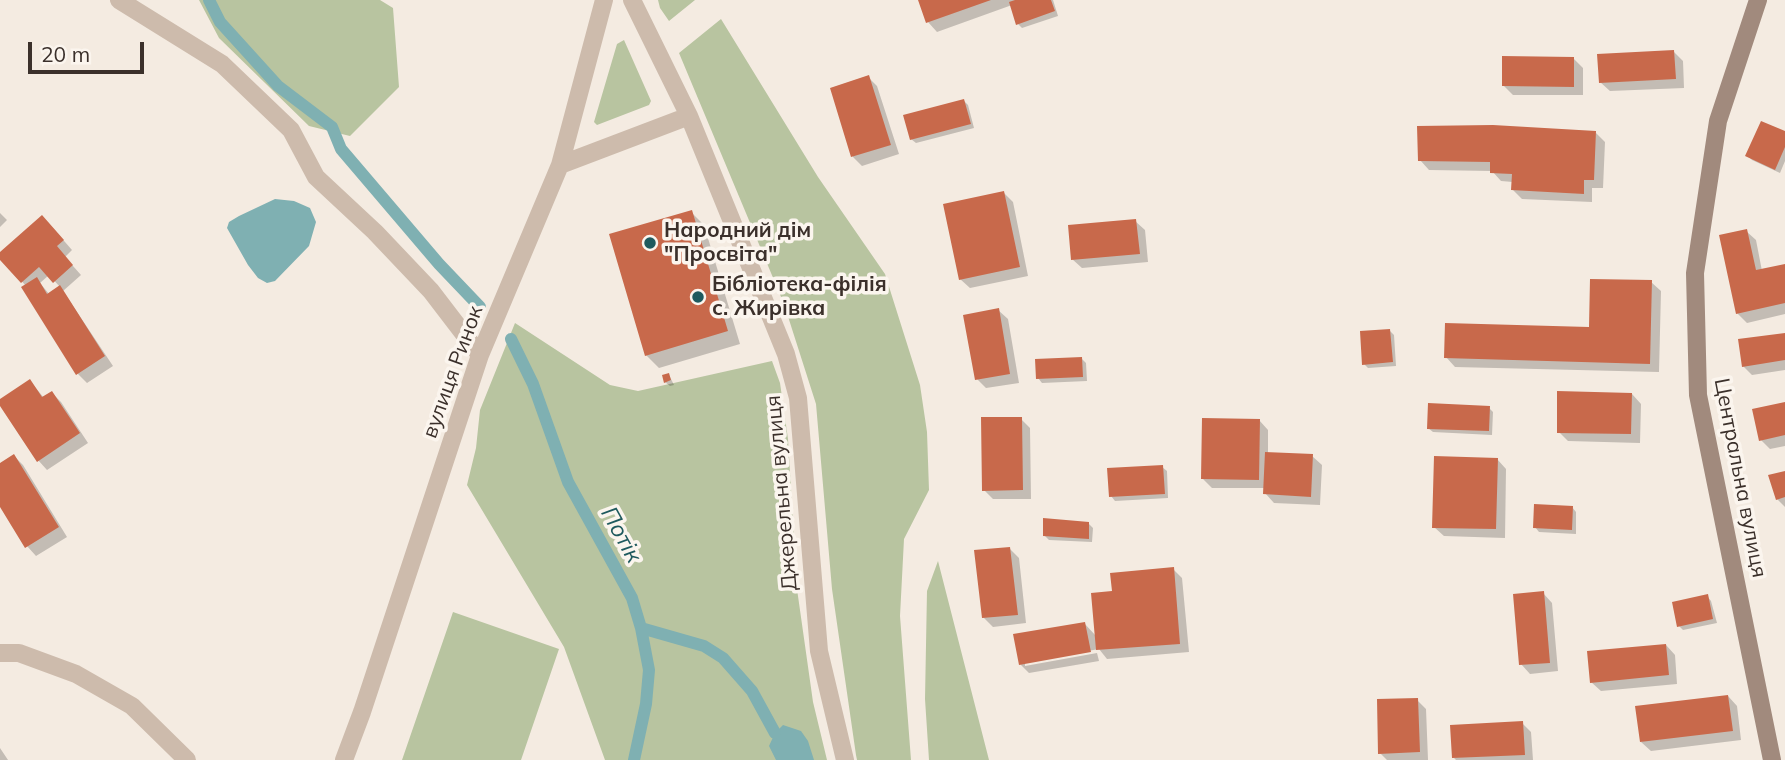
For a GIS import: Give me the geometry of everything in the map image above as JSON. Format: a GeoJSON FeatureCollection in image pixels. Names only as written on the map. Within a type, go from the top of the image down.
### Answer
{"type":"FeatureCollection","features":[{"type":"Feature","properties":{"kind":"street"},"geometry":{"type":"LineString","coordinates":[[119,0],[222,64],[291,130],[317,177],[375,232],[431,291],[480,355]]}},
{"type":"Feature","properties":{"kind":"street","name":"вулиця Ринок"},"geometry":{"type":"LineString","coordinates":[[344,760],[480,355],[560,165],[604,0]]}},
{"type":"Feature","properties":{"kind":"street","name":"Джерельна вулиця"},"geometry":{"type":"LineString","coordinates":[[632,0],[689,116],[786,354],[798,398],[819,650],[845,760]]}},
{"type":"Feature","properties":{"kind":"street","name":"Центральна вулиця"},"geometry":{"type":"LineString","coordinates":[[1758,0],[1718,121],[1695,273],[1698,395],[1772,760]]}},
{"type":"Feature","properties":{"kind":"street"},"geometry":{"type":"LineString","coordinates":[[560,165],[689,116]]}},
{"type":"Feature","properties":{"kind":"street"},"geometry":{"type":"LineString","coordinates":[[0,653],[19,653],[76,674],[132,706],[187,760]]}},
{"type":"Feature","properties":{"kind":"green space"},"geometry":{"type":"Polygon","coordinates":[[[199,0],[380,0],[393,8],[399,87],[350,136],[309,126],[219,38],[199,0]]]}},
{"type":"Feature","properties":{"kind":"green space"},"geometry":{"type":"Polygon","coordinates":[[[658,0],[695,0],[669,21],[658,0]]]}},
{"type":"Feature","properties":{"kind":"green space"},"geometry":{"type":"Polygon","coordinates":[[[721,19],[818,177],[885,274],[920,385],[927,432],[929,490],[904,539],[900,616],[911,760],[857,760],[832,589],[816,404],[784,304],[679,53],[721,19]]]}},
{"type":"Feature","properties":{"kind":"green space"},"geometry":{"type":"Polygon","coordinates":[[[624,40],[651,101],[649,105],[597,125],[594,122],[617,44],[624,40]]]}},
{"type":"Feature","properties":{"kind":"green space"},"geometry":{"type":"Polygon","coordinates":[[[515,323],[610,385],[638,391],[772,361],[780,383],[788,439],[797,589],[813,702],[827,760],[605,760],[564,647],[467,485],[476,448],[480,410],[515,323]]]}},
{"type":"Feature","properties":{"kind":"green space"},"geometry":{"type":"Polygon","coordinates":[[[938,561],[989,760],[929,760],[925,699],[927,591],[938,561]]]}},
{"type":"Feature","properties":{"kind":"green space"},"geometry":{"type":"Polygon","coordinates":[[[453,612],[559,649],[521,760],[402,760],[453,612]]]}},
{"type":"Feature","properties":{"kind":"water"},"geometry":{"type":"Polygon","coordinates":[[[275,199],[294,201],[310,208],[316,222],[309,246],[275,281],[267,283],[258,278],[248,265],[227,228],[229,222],[275,199]]]}},
{"type":"Feature","properties":{"kind":"water"},"geometry":{"type":"Polygon","coordinates":[[[783,725],[801,731],[808,741],[814,760],[776,760],[769,746],[775,733],[783,725]]]}},
{"type":"Feature","properties":{"kind":"building"},"geometry":{"type":"Polygon","coordinates":[[[918,0],[991,0],[926,23],[918,0]]]}},
{"type":"Feature","properties":{"kind":"building"},"geometry":{"type":"Polygon","coordinates":[[[1051,0],[1055,11],[1016,25],[1009,2],[1051,0]]]}},
{"type":"Feature","properties":{"kind":"building"},"geometry":{"type":"Polygon","coordinates":[[[1674,50],[1676,79],[1599,83],[1597,54],[1674,50]]]}},
{"type":"Feature","properties":{"kind":"building"},"geometry":{"type":"Polygon","coordinates":[[[1502,56],[1574,57],[1574,87],[1502,86],[1502,56]]]}},
{"type":"Feature","properties":{"kind":"building"},"geometry":{"type":"Polygon","coordinates":[[[869,75],[891,145],[851,157],[830,88],[869,75]]]}},
{"type":"Feature","properties":{"kind":"building"},"geometry":{"type":"Polygon","coordinates":[[[964,99],[971,124],[910,140],[903,115],[964,99]]]}},
{"type":"Feature","properties":{"kind":"building"},"geometry":{"type":"Polygon","coordinates":[[[1761,121],[1785,131],[1785,147],[1775,170],[1745,156],[1761,121]]]}},
{"type":"Feature","properties":{"kind":"building"},"geometry":{"type":"Polygon","coordinates":[[[1493,125],[1596,131],[1594,180],[1584,180],[1584,194],[1511,190],[1512,174],[1490,173],[1490,162],[1418,161],[1417,126],[1493,125]]]}},
{"type":"Feature","properties":{"kind":"building"},"geometry":{"type":"Polygon","coordinates":[[[1004,191],[1020,267],[959,280],[943,204],[1004,191]]]}},
{"type":"Feature","properties":{"kind":"building"},"geometry":{"type":"Polygon","coordinates":[[[692,210],[728,331],[645,356],[609,234],[692,210]]]}},
{"type":"Feature","properties":{"kind":"building"},"geometry":{"type":"Polygon","coordinates":[[[42,215],[64,240],[57,246],[73,265],[53,283],[39,267],[21,283],[0,260],[0,252],[42,215]]]}},
{"type":"Feature","properties":{"kind":"building"},"geometry":{"type":"Polygon","coordinates":[[[1136,219],[1140,254],[1071,260],[1068,225],[1136,219]]]}},
{"type":"Feature","properties":{"kind":"building"},"geometry":{"type":"Polygon","coordinates":[[[1747,229],[1756,270],[1785,264],[1785,303],[1736,314],[1719,235],[1747,229]]]}},
{"type":"Feature","properties":{"kind":"building"},"geometry":{"type":"Polygon","coordinates":[[[37,277],[47,294],[60,285],[105,356],[76,375],[21,287],[37,277]]]}},
{"type":"Feature","properties":{"kind":"building"},"geometry":{"type":"Polygon","coordinates":[[[1590,279],[1652,280],[1650,364],[1444,358],[1445,323],[1589,327],[1590,279]]]}},
{"type":"Feature","properties":{"kind":"building"},"geometry":{"type":"Polygon","coordinates":[[[999,308],[1010,374],[975,380],[963,315],[999,308]]]}},
{"type":"Feature","properties":{"kind":"building"},"geometry":{"type":"Polygon","coordinates":[[[1390,329],[1393,362],[1362,365],[1360,331],[1390,329]]]}},
{"type":"Feature","properties":{"kind":"building"},"geometry":{"type":"Polygon","coordinates":[[[1785,333],[1785,360],[1742,367],[1738,339],[1785,333]]]}},
{"type":"Feature","properties":{"kind":"building"},"geometry":{"type":"Polygon","coordinates":[[[1082,357],[1083,377],[1036,379],[1035,359],[1082,357]]]}},
{"type":"Feature","properties":{"kind":"building"},"geometry":{"type":"Polygon","coordinates":[[[669,373],[671,380],[664,383],[662,375],[669,373]]]}},
{"type":"Feature","properties":{"kind":"building"},"geometry":{"type":"Polygon","coordinates":[[[30,379],[42,397],[52,391],[80,433],[37,462],[0,406],[0,399],[30,379]]]}},
{"type":"Feature","properties":{"kind":"building"},"geometry":{"type":"Polygon","coordinates":[[[1557,391],[1632,393],[1631,434],[1557,433],[1557,391]]]}},
{"type":"Feature","properties":{"kind":"building"},"geometry":{"type":"Polygon","coordinates":[[[1785,402],[1785,435],[1759,441],[1752,409],[1785,402]]]}},
{"type":"Feature","properties":{"kind":"building"},"geometry":{"type":"Polygon","coordinates":[[[1428,403],[1490,406],[1489,431],[1427,429],[1428,403]]]}},
{"type":"Feature","properties":{"kind":"building"},"geometry":{"type":"Polygon","coordinates":[[[981,417],[1022,417],[1023,490],[982,491],[981,417]]]}},
{"type":"Feature","properties":{"kind":"building"},"geometry":{"type":"Polygon","coordinates":[[[1202,418],[1260,419],[1259,480],[1201,479],[1202,418]]]}},
{"type":"Feature","properties":{"kind":"building"},"geometry":{"type":"Polygon","coordinates":[[[1265,452],[1313,454],[1311,497],[1263,494],[1265,452]]]}},
{"type":"Feature","properties":{"kind":"building"},"geometry":{"type":"Polygon","coordinates":[[[14,454],[59,527],[25,548],[0,507],[0,463],[14,454]]]}},
{"type":"Feature","properties":{"kind":"building"},"geometry":{"type":"Polygon","coordinates":[[[1434,456],[1498,458],[1496,529],[1432,528],[1434,456]]]}},
{"type":"Feature","properties":{"kind":"building"},"geometry":{"type":"Polygon","coordinates":[[[1163,465],[1165,494],[1109,497],[1107,468],[1163,465]]]}},
{"type":"Feature","properties":{"kind":"building"},"geometry":{"type":"Polygon","coordinates":[[[1785,471],[1785,497],[1776,500],[1768,475],[1785,471]]]}},
{"type":"Feature","properties":{"kind":"building"},"geometry":{"type":"Polygon","coordinates":[[[1534,504],[1573,506],[1572,530],[1533,528],[1534,504]]]}},
{"type":"Feature","properties":{"kind":"building"},"geometry":{"type":"Polygon","coordinates":[[[1043,518],[1089,522],[1089,539],[1043,536],[1043,518]]]}},
{"type":"Feature","properties":{"kind":"building"},"geometry":{"type":"Polygon","coordinates":[[[1010,547],[1018,615],[982,618],[974,550],[1010,547]]]}},
{"type":"Feature","properties":{"kind":"building"},"geometry":{"type":"Polygon","coordinates":[[[1174,567],[1180,644],[1096,650],[1091,593],[1112,591],[1110,573],[1174,567]]]}},
{"type":"Feature","properties":{"kind":"building"},"geometry":{"type":"Polygon","coordinates":[[[1544,591],[1550,663],[1519,665],[1513,594],[1544,591]]]}},
{"type":"Feature","properties":{"kind":"building"},"geometry":{"type":"Polygon","coordinates":[[[1708,594],[1713,619],[1677,627],[1672,602],[1708,594]]]}},
{"type":"Feature","properties":{"kind":"building"},"geometry":{"type":"Polygon","coordinates":[[[1085,622],[1091,652],[1019,665],[1013,634],[1085,622]]]}},
{"type":"Feature","properties":{"kind":"building"},"geometry":{"type":"Polygon","coordinates":[[[1666,644],[1669,675],[1590,683],[1587,651],[1666,644]]]}},
{"type":"Feature","properties":{"kind":"building"},"geometry":{"type":"Polygon","coordinates":[[[1728,695],[1733,731],[1640,742],[1635,706],[1728,695]]]}},
{"type":"Feature","properties":{"kind":"building"},"geometry":{"type":"Polygon","coordinates":[[[1418,698],[1420,752],[1378,754],[1377,699],[1418,698]]]}},
{"type":"Feature","properties":{"kind":"building"},"geometry":{"type":"Polygon","coordinates":[[[1523,721],[1525,755],[1452,758],[1450,725],[1523,721]]]}},
{"type":"Feature","properties":{"kind":"waterway","name":"Потік"},"geometry":{"type":"LineString","coordinates":[[209,0],[220,22],[278,86],[332,127],[341,149],[439,264],[480,307]]}},
{"type":"Feature","properties":{"kind":"waterway","name":"Потік"},"geometry":{"type":"LineString","coordinates":[[511,339],[533,384],[568,482],[632,598],[641,628],[649,670],[646,704],[634,760]]}},
{"type":"Feature","properties":{"kind":"waterway"},"geometry":{"type":"LineString","coordinates":[[641,628],[704,646],[723,658],[752,691],[775,733]]}},
{"type":"Feature","properties":{"kind":"place","name":"Народний дім \"Просвіта\""},"geometry":{"type":"Point","coordinates":[650,243]}},
{"type":"Feature","properties":{"kind":"place","name":"Бібліотека-філія с. Жирівка"},"geometry":{"type":"Point","coordinates":[698,297]}}]}
